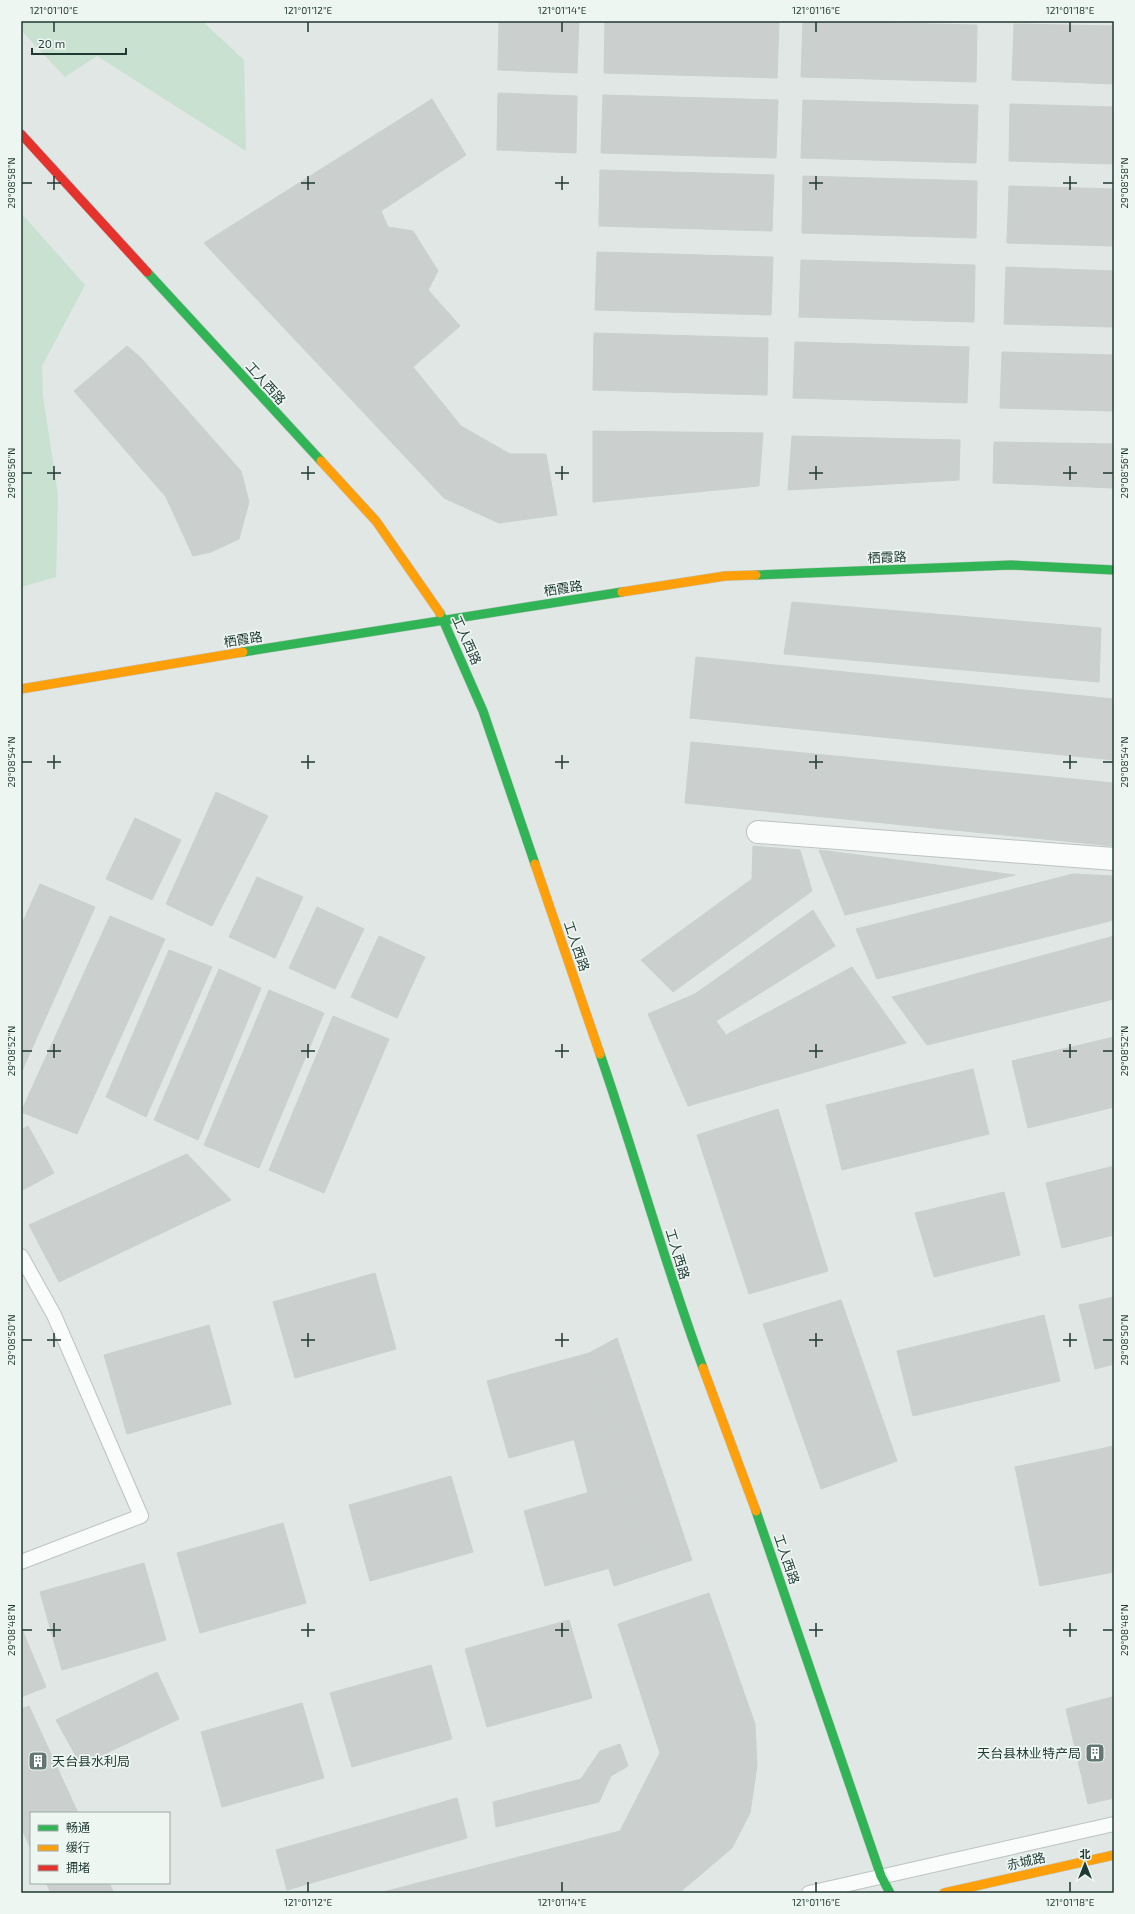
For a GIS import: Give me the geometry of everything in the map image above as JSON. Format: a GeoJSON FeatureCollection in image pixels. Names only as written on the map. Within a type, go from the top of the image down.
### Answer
{"type":"FeatureCollection","features":[{"type":"Feature","properties":{"kind":"main road","name":"工人西路"},"geometry":{"type":"LineString","coordinates":[[21,134],[376,522],[444,619],[486,718],[628,1135],[679,1303],[760,1521],[882,1876],[890,1893]]}},
{"type":"Feature","properties":{"kind":"main road","name":"栖霞路"},"geometry":{"type":"LineString","coordinates":[[21,689],[444,619],[725,576],[1011,565],[1114,570]]}},
{"type":"Feature","properties":{"kind":"main road","name":"赤城路"},"geometry":{"type":"LineString","coordinates":[[944,1893],[1114,1855]]}},
{"type":"Feature","properties":{"kind":"street"},"geometry":{"type":"LineString","coordinates":[[758,832],[1114,859]]}},
{"type":"Feature","properties":{"kind":"lane"},"geometry":{"type":"LineString","coordinates":[[21,1256],[54,1315],[141,1516],[21,1562]]}},
{"type":"Feature","properties":{"kind":"lane"},"geometry":{"type":"LineString","coordinates":[[809,1893],[1114,1824]]}},
{"type":"Feature","properties":{"kind":"green space"},"geometry":{"type":"Polygon","coordinates":[[[21,21],[202,21],[244,60],[246,151],[97,56],[65,77],[21,30],[21,21]]]}},
{"type":"Feature","properties":{"kind":"green space"},"geometry":{"type":"Polygon","coordinates":[[[21,213],[85,285],[42,366],[43,396],[58,495],[56,577],[21,587],[21,213]]]}},
{"type":"Feature","properties":{"kind":"building"},"geometry":{"type":"Polygon","coordinates":[[[499,21],[579,21],[577,73],[498,70],[499,21]]]}},
{"type":"Feature","properties":{"kind":"building"},"geometry":{"type":"Polygon","coordinates":[[[605,21],[779,22],[777,78],[604,73],[605,21]]]}},
{"type":"Feature","properties":{"kind":"building"},"geometry":{"type":"Polygon","coordinates":[[[803,21],[977,25],[976,82],[801,77],[803,21]]]}},
{"type":"Feature","properties":{"kind":"building"},"geometry":{"type":"Polygon","coordinates":[[[1014,24],[1114,26],[1114,84],[1012,80],[1014,24]]]}},
{"type":"Feature","properties":{"kind":"building"},"geometry":{"type":"Polygon","coordinates":[[[498,93],[577,96],[576,153],[497,150],[498,93]]]}},
{"type":"Feature","properties":{"kind":"building"},"geometry":{"type":"Polygon","coordinates":[[[603,95],[778,100],[776,158],[601,153],[603,95]]]}},
{"type":"Feature","properties":{"kind":"building"},"geometry":{"type":"Polygon","coordinates":[[[432,99],[466,155],[381,211],[388,227],[413,231],[438,271],[428,290],[460,326],[413,367],[461,426],[510,454],[546,454],[557,515],[499,523],[444,498],[204,243],[432,99]]]}},
{"type":"Feature","properties":{"kind":"building"},"geometry":{"type":"Polygon","coordinates":[[[803,100],[978,105],[976,163],[801,158],[803,100]]]}},
{"type":"Feature","properties":{"kind":"building"},"geometry":{"type":"Polygon","coordinates":[[[1010,104],[1114,107],[1114,164],[1009,161],[1010,104]]]}},
{"type":"Feature","properties":{"kind":"building"},"geometry":{"type":"Polygon","coordinates":[[[600,170],[774,175],[772,231],[599,226],[600,170]]]}},
{"type":"Feature","properties":{"kind":"building"},"geometry":{"type":"Polygon","coordinates":[[[803,176],[977,181],[976,238],[802,233],[803,176]]]}},
{"type":"Feature","properties":{"kind":"building"},"geometry":{"type":"Polygon","coordinates":[[[1009,186],[1114,189],[1114,246],[1007,243],[1009,186]]]}},
{"type":"Feature","properties":{"kind":"building"},"geometry":{"type":"Polygon","coordinates":[[[597,252],[773,257],[771,315],[595,310],[597,252]]]}},
{"type":"Feature","properties":{"kind":"building"},"geometry":{"type":"Polygon","coordinates":[[[801,260],[975,265],[974,322],[799,317],[801,260]]]}},
{"type":"Feature","properties":{"kind":"building"},"geometry":{"type":"Polygon","coordinates":[[[1006,267],[1114,271],[1114,327],[1004,324],[1006,267]]]}},
{"type":"Feature","properties":{"kind":"building"},"geometry":{"type":"Polygon","coordinates":[[[594,333],[768,338],[767,395],[593,390],[594,333]]]}},
{"type":"Feature","properties":{"kind":"building"},"geometry":{"type":"Polygon","coordinates":[[[795,342],[969,347],[967,403],[793,398],[795,342]]]}},
{"type":"Feature","properties":{"kind":"building"},"geometry":{"type":"Polygon","coordinates":[[[127,346],[140,357],[241,471],[249,502],[239,539],[211,552],[193,556],[166,497],[74,391],[127,346]]]}},
{"type":"Feature","properties":{"kind":"building"},"geometry":{"type":"Polygon","coordinates":[[[1002,352],[1114,355],[1114,411],[1000,408],[1002,352]]]}},
{"type":"Feature","properties":{"kind":"building"},"geometry":{"type":"Polygon","coordinates":[[[593,431],[763,433],[759,486],[593,502],[593,431]]]}},
{"type":"Feature","properties":{"kind":"building"},"geometry":{"type":"Polygon","coordinates":[[[792,436],[960,440],[959,480],[788,490],[792,436]]]}},
{"type":"Feature","properties":{"kind":"building"},"geometry":{"type":"Polygon","coordinates":[[[994,442],[1114,444],[1114,488],[993,483],[994,442]]]}},
{"type":"Feature","properties":{"kind":"building"},"geometry":{"type":"Polygon","coordinates":[[[792,602],[1101,628],[1099,682],[784,654],[792,602]]]}},
{"type":"Feature","properties":{"kind":"building"},"geometry":{"type":"Polygon","coordinates":[[[696,657],[1114,699],[1114,760],[690,718],[696,657]]]}},
{"type":"Feature","properties":{"kind":"building"},"geometry":{"type":"Polygon","coordinates":[[[691,742],[1114,783],[1114,846],[685,803],[691,742]]]}},
{"type":"Feature","properties":{"kind":"building"},"geometry":{"type":"Polygon","coordinates":[[[216,792],[268,816],[212,926],[166,904],[216,792]]]}},
{"type":"Feature","properties":{"kind":"building"},"geometry":{"type":"Polygon","coordinates":[[[135,818],[181,840],[152,900],[106,879],[135,818]]]}},
{"type":"Feature","properties":{"kind":"building"},"geometry":{"type":"Polygon","coordinates":[[[753,846],[800,850],[812,891],[673,992],[641,960],[752,879],[753,846]]]}},
{"type":"Feature","properties":{"kind":"building"},"geometry":{"type":"Polygon","coordinates":[[[819,850],[1015,875],[845,915],[819,850]]]}},
{"type":"Feature","properties":{"kind":"building"},"geometry":{"type":"Polygon","coordinates":[[[1073,874],[1114,876],[1114,920],[877,979],[856,929],[1073,874]]]}},
{"type":"Feature","properties":{"kind":"building"},"geometry":{"type":"Polygon","coordinates":[[[257,877],[303,897],[275,958],[229,937],[257,877]]]}},
{"type":"Feature","properties":{"kind":"building"},"geometry":{"type":"Polygon","coordinates":[[[40,884],[95,907],[21,1073],[21,926],[40,884]]]}},
{"type":"Feature","properties":{"kind":"building"},"geometry":{"type":"Polygon","coordinates":[[[317,907],[364,929],[335,989],[289,968],[317,907]]]}},
{"type":"Feature","properties":{"kind":"building"},"geometry":{"type":"Polygon","coordinates":[[[813,910],[835,946],[716,1021],[726,1035],[852,967],[906,1043],[688,1106],[648,1014],[695,994],[813,910]]]}},
{"type":"Feature","properties":{"kind":"building"},"geometry":{"type":"Polygon","coordinates":[[[110,916],[165,939],[77,1134],[21,1112],[110,916]]]}},
{"type":"Feature","properties":{"kind":"building"},"geometry":{"type":"Polygon","coordinates":[[[379,936],[425,957],[397,1018],[351,997],[379,936]]]}},
{"type":"Feature","properties":{"kind":"building"},"geometry":{"type":"Polygon","coordinates":[[[1114,936],[1114,999],[927,1045],[892,997],[1114,936]]]}},
{"type":"Feature","properties":{"kind":"building"},"geometry":{"type":"Polygon","coordinates":[[[169,950],[212,967],[146,1117],[106,1097],[169,950]]]}},
{"type":"Feature","properties":{"kind":"building"},"geometry":{"type":"Polygon","coordinates":[[[219,969],[261,988],[198,1140],[154,1120],[219,969]]]}},
{"type":"Feature","properties":{"kind":"building"},"geometry":{"type":"Polygon","coordinates":[[[269,990],[324,1013],[259,1168],[204,1145],[269,990]]]}},
{"type":"Feature","properties":{"kind":"building"},"geometry":{"type":"Polygon","coordinates":[[[333,1016],[389,1039],[324,1193],[269,1170],[333,1016]]]}},
{"type":"Feature","properties":{"kind":"building"},"geometry":{"type":"Polygon","coordinates":[[[1114,1037],[1114,1107],[1028,1128],[1012,1061],[1114,1037]]]}},
{"type":"Feature","properties":{"kind":"building"},"geometry":{"type":"Polygon","coordinates":[[[973,1069],[989,1134],[842,1170],[826,1105],[973,1069]]]}},
{"type":"Feature","properties":{"kind":"building"},"geometry":{"type":"Polygon","coordinates":[[[778,1109],[828,1271],[749,1294],[697,1135],[778,1109]]]}},
{"type":"Feature","properties":{"kind":"building"},"geometry":{"type":"Polygon","coordinates":[[[28,1126],[54,1173],[21,1191],[21,1130],[28,1126]]]}},
{"type":"Feature","properties":{"kind":"building"},"geometry":{"type":"Polygon","coordinates":[[[187,1154],[231,1200],[59,1282],[29,1225],[187,1154]]]}},
{"type":"Feature","properties":{"kind":"building"},"geometry":{"type":"Polygon","coordinates":[[[1114,1166],[1114,1235],[1062,1248],[1046,1183],[1114,1166]]]}},
{"type":"Feature","properties":{"kind":"building"},"geometry":{"type":"Polygon","coordinates":[[[1004,1192],[1020,1255],[934,1277],[915,1213],[1004,1192]]]}},
{"type":"Feature","properties":{"kind":"building"},"geometry":{"type":"Polygon","coordinates":[[[375,1273],[396,1349],[295,1378],[273,1302],[375,1273]]]}},
{"type":"Feature","properties":{"kind":"building"},"geometry":{"type":"Polygon","coordinates":[[[1114,1297],[1114,1364],[1095,1369],[1079,1305],[1114,1297]]]}},
{"type":"Feature","properties":{"kind":"building"},"geometry":{"type":"Polygon","coordinates":[[[841,1300],[897,1461],[821,1489],[763,1324],[841,1300]]]}},
{"type":"Feature","properties":{"kind":"building"},"geometry":{"type":"Polygon","coordinates":[[[1044,1315],[1060,1381],[913,1416],[897,1351],[1044,1315]]]}},
{"type":"Feature","properties":{"kind":"building"},"geometry":{"type":"Polygon","coordinates":[[[209,1325],[231,1404],[127,1434],[104,1355],[209,1325]]]}},
{"type":"Feature","properties":{"kind":"building"},"geometry":{"type":"Polygon","coordinates":[[[617,1338],[692,1560],[614,1586],[609,1569],[646,1558],[625,1482],[588,1493],[574,1439],[611,1429],[589,1353],[617,1338]]]}},
{"type":"Feature","properties":{"kind":"building"},"geometry":{"type":"Polygon","coordinates":[[[589,1353],[611,1429],[509,1458],[487,1381],[589,1353]]]}},
{"type":"Feature","properties":{"kind":"building"},"geometry":{"type":"Polygon","coordinates":[[[1114,1446],[1114,1572],[1040,1586],[1015,1467],[1114,1446]]]}},
{"type":"Feature","properties":{"kind":"building"},"geometry":{"type":"Polygon","coordinates":[[[451,1476],[473,1552],[370,1581],[349,1505],[451,1476]]]}},
{"type":"Feature","properties":{"kind":"building"},"geometry":{"type":"Polygon","coordinates":[[[625,1482],[646,1558],[545,1586],[524,1511],[625,1482]]]}},
{"type":"Feature","properties":{"kind":"building"},"geometry":{"type":"Polygon","coordinates":[[[283,1523],[306,1603],[200,1633],[177,1553],[283,1523]]]}},
{"type":"Feature","properties":{"kind":"building"},"geometry":{"type":"Polygon","coordinates":[[[144,1563],[166,1640],[62,1670],[40,1592],[144,1563]]]}},
{"type":"Feature","properties":{"kind":"building"},"geometry":{"type":"Polygon","coordinates":[[[709,1593],[755,1724],[757,1766],[750,1813],[732,1848],[679,1893],[379,1893],[620,1831],[660,1753],[618,1624],[709,1593]]]}},
{"type":"Feature","properties":{"kind":"building"},"geometry":{"type":"Polygon","coordinates":[[[569,1620],[592,1698],[487,1727],[465,1649],[569,1620]]]}},
{"type":"Feature","properties":{"kind":"building"},"geometry":{"type":"Polygon","coordinates":[[[21,1627],[46,1687],[21,1697],[21,1627]]]}},
{"type":"Feature","properties":{"kind":"building"},"geometry":{"type":"Polygon","coordinates":[[[431,1665],[452,1739],[352,1767],[330,1693],[431,1665]]]}},
{"type":"Feature","properties":{"kind":"building"},"geometry":{"type":"Polygon","coordinates":[[[157,1672],[179,1719],[81,1765],[56,1720],[157,1672]]]}},
{"type":"Feature","properties":{"kind":"building","name":"天台县林业特产局"},"geometry":{"type":"Polygon","coordinates":[[[1112,1697],[1114,1704],[1114,1798],[1088,1804],[1066,1709],[1112,1697]]]}},
{"type":"Feature","properties":{"kind":"building"},"geometry":{"type":"Polygon","coordinates":[[[302,1703],[324,1778],[222,1807],[201,1732],[302,1703]]]}},
{"type":"Feature","properties":{"kind":"building","name":"天台县水利局"},"geometry":{"type":"Polygon","coordinates":[[[29,1706],[78,1812],[30,1812],[30,1847],[21,1827],[21,1709],[29,1706]]]}},
{"type":"Feature","properties":{"kind":"building"},"geometry":{"type":"Polygon","coordinates":[[[620,1744],[628,1766],[611,1776],[599,1802],[496,1827],[493,1802],[581,1779],[600,1751],[620,1744]]]}},
{"type":"Feature","properties":{"kind":"building"},"geometry":{"type":"Polygon","coordinates":[[[457,1798],[467,1838],[287,1890],[276,1850],[457,1798]]]}},
{"type":"Feature","properties":{"kind":"building"},"geometry":{"type":"Polygon","coordinates":[[[46,1884],[110,1884],[114,1893],[51,1893],[46,1884]]]}},
{"type":"Feature","properties":{"kind":"traffic: fast"},"geometry":{"type":"LineString","coordinates":[[147,272],[321,461]]}},
{"type":"Feature","properties":{"kind":"traffic: fast"},"geometry":{"type":"LineString","coordinates":[[756,575],[1011,565],[1114,570]]}},
{"type":"Feature","properties":{"kind":"traffic: fast"},"geometry":{"type":"LineString","coordinates":[[243,652],[622,592]]}},
{"type":"Feature","properties":{"kind":"traffic: fast"},"geometry":{"type":"LineString","coordinates":[[440,613],[483,711],[535,864]]}},
{"type":"Feature","properties":{"kind":"traffic: fast"},"geometry":{"type":"LineString","coordinates":[[600,1054],[676,1290],[703,1368]]}},
{"type":"Feature","properties":{"kind":"traffic: fast"},"geometry":{"type":"LineString","coordinates":[[756,1511],[881,1876],[890,1893]]}},
{"type":"Feature","properties":{"kind":"traffic: slow"},"geometry":{"type":"LineString","coordinates":[[321,461],[376,521],[440,613]]}},
{"type":"Feature","properties":{"kind":"traffic: slow"},"geometry":{"type":"LineString","coordinates":[[622,592],[725,576],[756,575]]}},
{"type":"Feature","properties":{"kind":"traffic: slow"},"geometry":{"type":"LineString","coordinates":[[21,689],[243,652]]}},
{"type":"Feature","properties":{"kind":"traffic: slow"},"geometry":{"type":"LineString","coordinates":[[535,864],[600,1054]]}},
{"type":"Feature","properties":{"kind":"traffic: slow"},"geometry":{"type":"LineString","coordinates":[[703,1368],[756,1511]]}},
{"type":"Feature","properties":{"kind":"traffic: slow"},"geometry":{"type":"LineString","coordinates":[[944,1893],[1114,1855]]}},
{"type":"Feature","properties":{"kind":"traffic: jam"},"geometry":{"type":"LineString","coordinates":[[21,134],[147,272]]}},
{"type":"Feature","properties":{"kind":"place","name":"天台县林业特产局"},"geometry":{"type":"Point","coordinates":[1095,1753]}},
{"type":"Feature","properties":{"kind":"place","name":"天台县水利局"},"geometry":{"type":"Point","coordinates":[38,1761]}}]}
